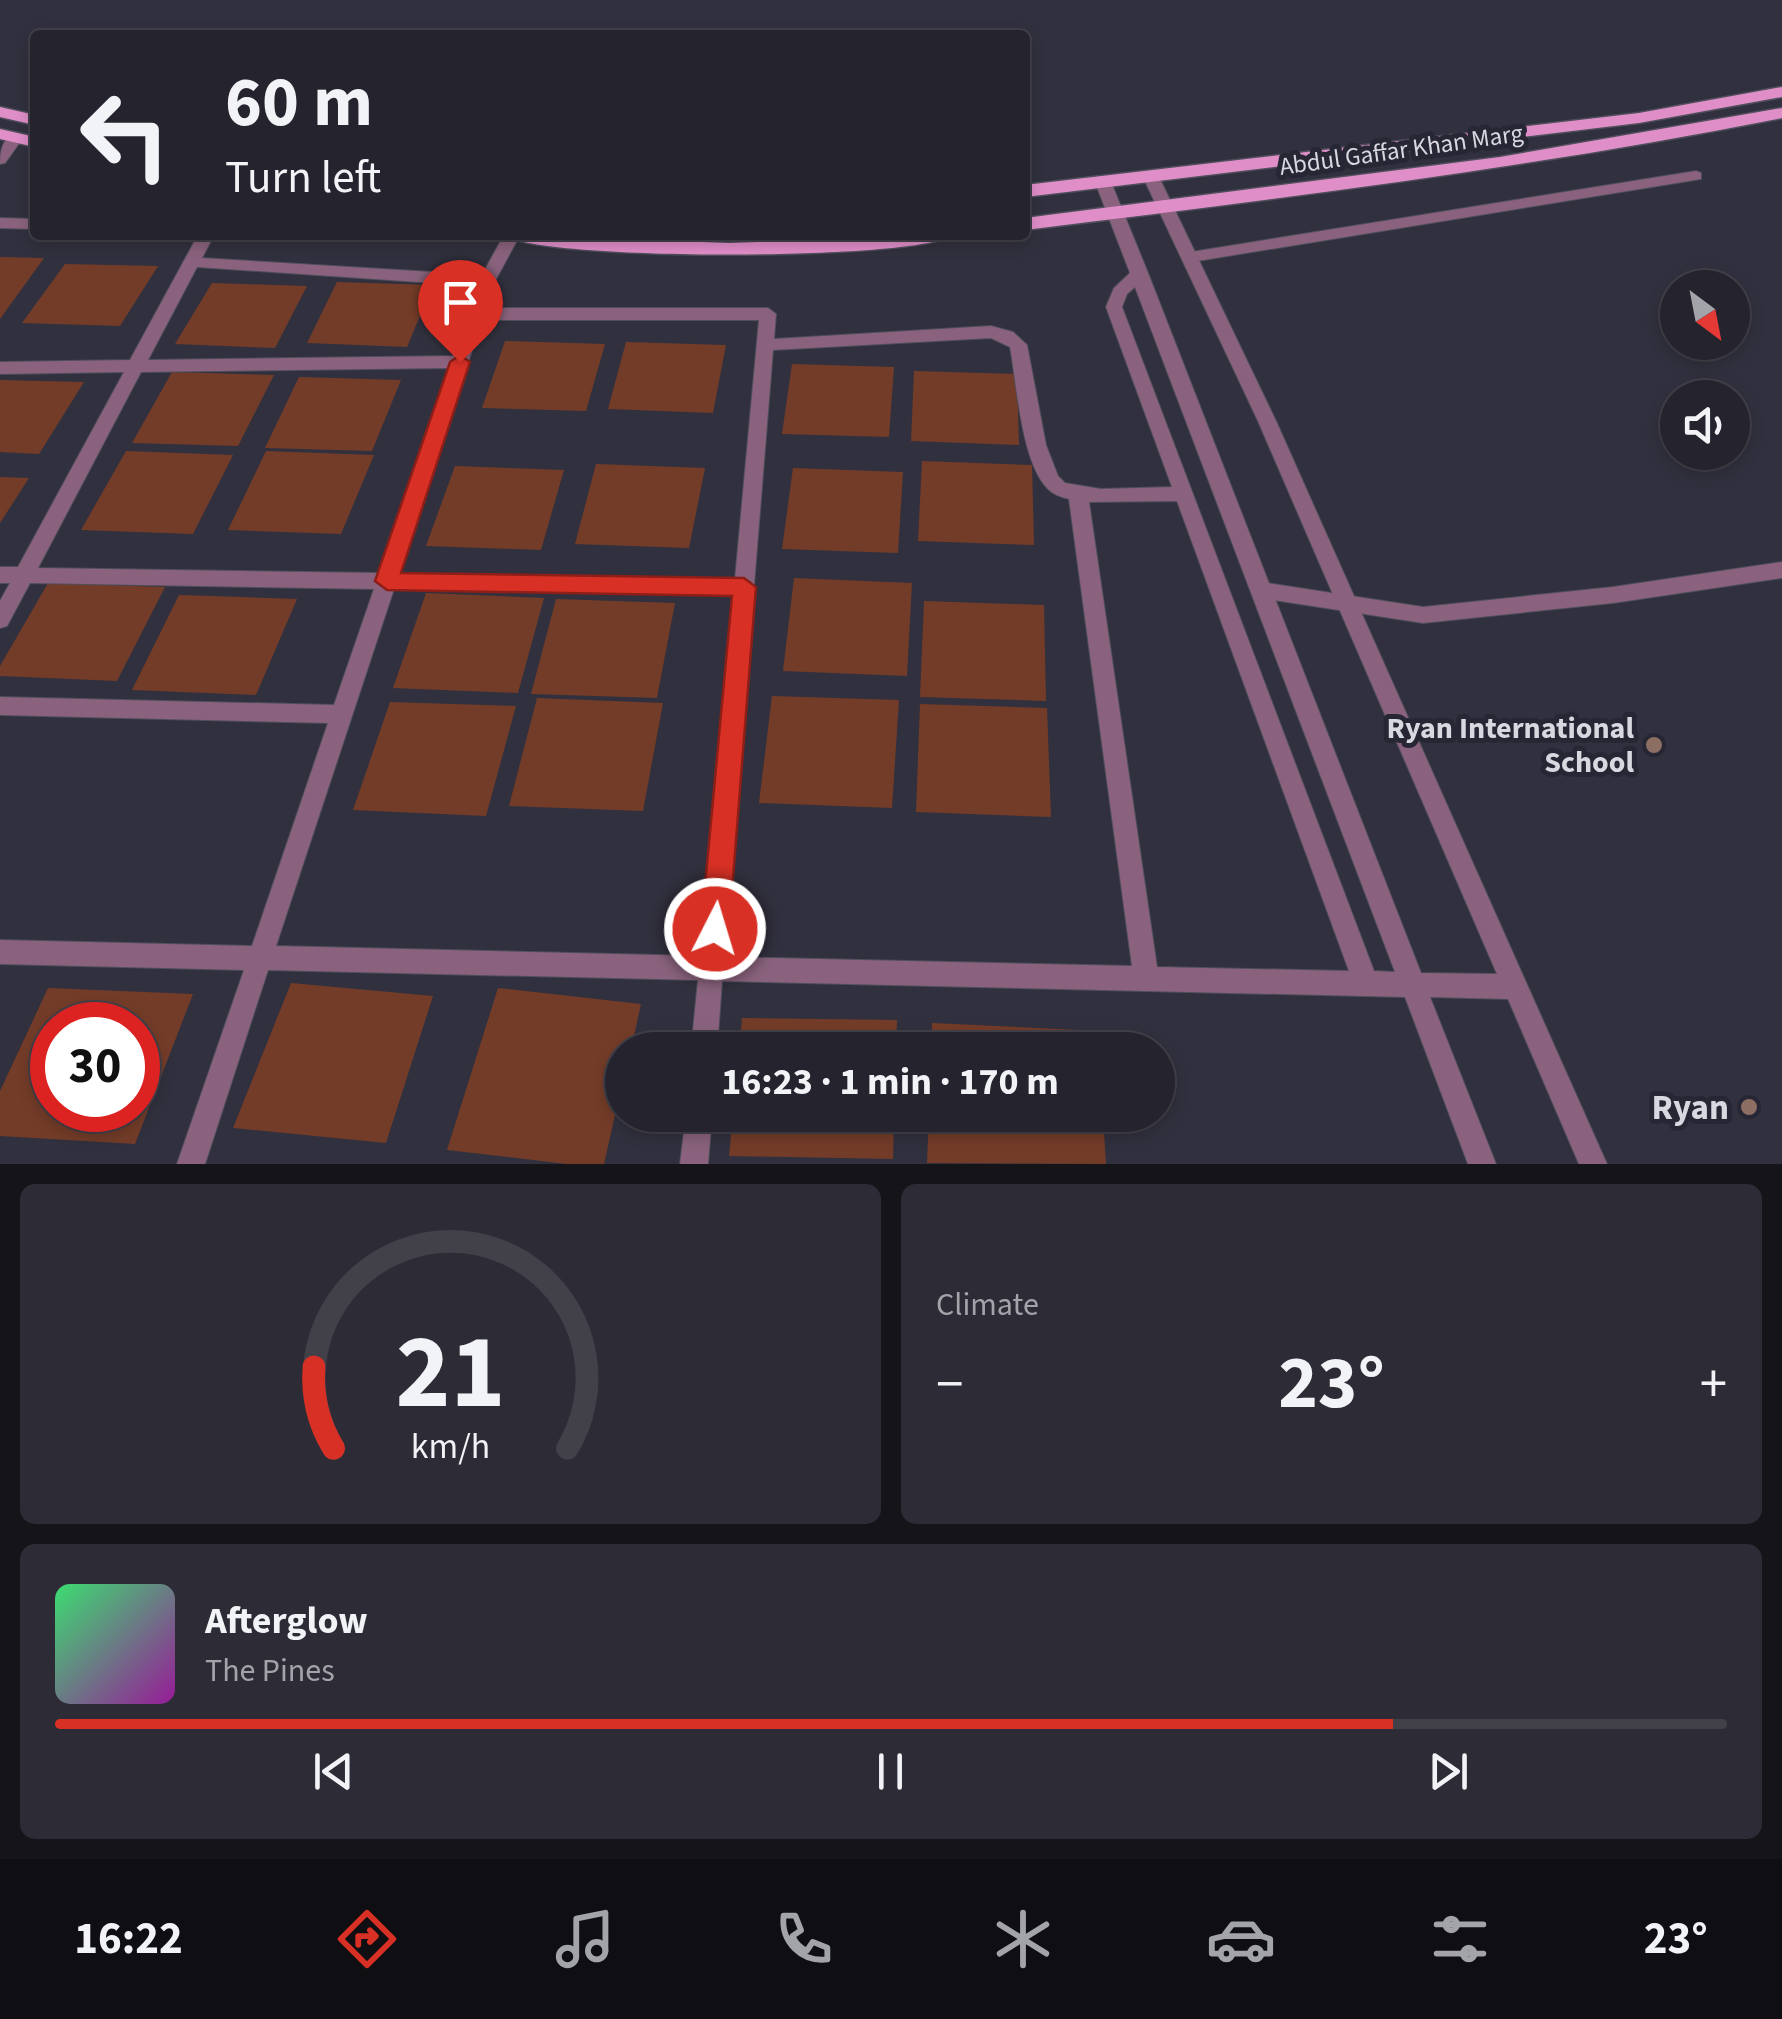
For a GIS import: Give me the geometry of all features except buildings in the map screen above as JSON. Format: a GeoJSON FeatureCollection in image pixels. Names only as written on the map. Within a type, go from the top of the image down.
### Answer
{"type":"FeatureCollection","features":[{"type":"Feature","properties":{"kind":"main road","name":"Abdul Gaffar Khan Marg"},"geometry":{"type":"LineString","coordinates":[[1030,190],[1639,118],[1782,92]]}},
{"type":"Feature","properties":{"kind":"main road"},"geometry":{"type":"LineString","coordinates":[[0,112],[30,119]]}},
{"type":"Feature","properties":{"kind":"main road","name":"Abdul Gaffar Khan Marg"},"geometry":{"type":"LineString","coordinates":[[1030,223],[1621,144],[1782,113]]}},
{"type":"Feature","properties":{"kind":"main road"},"geometry":{"type":"LineString","coordinates":[[568,240],[632,246],[780,249],[884,240]]}},
{"type":"Feature","properties":{"kind":"street"},"geometry":{"type":"LineString","coordinates":[[1191,257],[1696,176]]}},
{"type":"Feature","properties":{"kind":"street"},"geometry":{"type":"LineString","coordinates":[[1151,177],[1267,421],[1594,1164]]}},
{"type":"Feature","properties":{"kind":"street"},"geometry":{"type":"LineString","coordinates":[[1103,182],[1482,1164]]}},
{"type":"Feature","properties":{"kind":"street"},"geometry":{"type":"LineString","coordinates":[[0,223],[30,224]]}},
{"type":"Feature","properties":{"kind":"street"},"geometry":{"type":"LineString","coordinates":[[0,620],[203,240]]}},
{"type":"Feature","properties":{"kind":"street"},"geometry":{"type":"LineString","coordinates":[[191,1164],[487,281],[511,240]]}},
{"type":"Feature","properties":{"kind":"street"},"geometry":{"type":"LineString","coordinates":[[192,262],[487,281]]}},
{"type":"Feature","properties":{"kind":"street"},"geometry":{"type":"LineString","coordinates":[[1140,273],[1120,292],[1114,307],[1365,981]]}},
{"type":"Feature","properties":{"kind":"street"},"geometry":{"type":"LineString","coordinates":[[476,314],[768,314],[706,1032]]}},
{"type":"Feature","properties":{"kind":"street"},"geometry":{"type":"LineString","coordinates":[[765,345],[990,332],[1007,336],[1018,346],[1044,470],[1058,488],[1078,494],[1183,494]]}},
{"type":"Feature","properties":{"kind":"street"},"geometry":{"type":"LineString","coordinates":[[0,368],[460,362]]}},
{"type":"Feature","properties":{"kind":"street"},"geometry":{"type":"LineString","coordinates":[[1078,494],[1146,976]]}},
{"type":"Feature","properties":{"kind":"street"},"geometry":{"type":"LineString","coordinates":[[1261,590],[1423,615],[1612,595],[1782,570]]}},
{"type":"Feature","properties":{"kind":"street"},"geometry":{"type":"LineString","coordinates":[[0,575],[744,587]]}},
{"type":"Feature","properties":{"kind":"street"},"geometry":{"type":"LineString","coordinates":[[0,706],[343,714]]}},
{"type":"Feature","properties":{"kind":"street"},"geometry":{"type":"LineString","coordinates":[[0,952],[1516,987]]}},
{"type":"Feature","properties":{"kind":"street"},"geometry":{"type":"LineString","coordinates":[[694,1164],[697,1132]]}},
{"type":"Feature","properties":{"kind":"place","name":"Ryan International School"},"geometry":{"type":"Point","coordinates":[1654,745]}},
{"type":"Feature","properties":{"kind":"place","name":"Ryan"},"geometry":{"type":"Point","coordinates":[1749,1107]}},
{"type":"Feature","properties":{"kind":"route"},"geometry":{"type":"LineString","coordinates":[[460,362],[387,581],[744,587],[715,929]]}}]}
